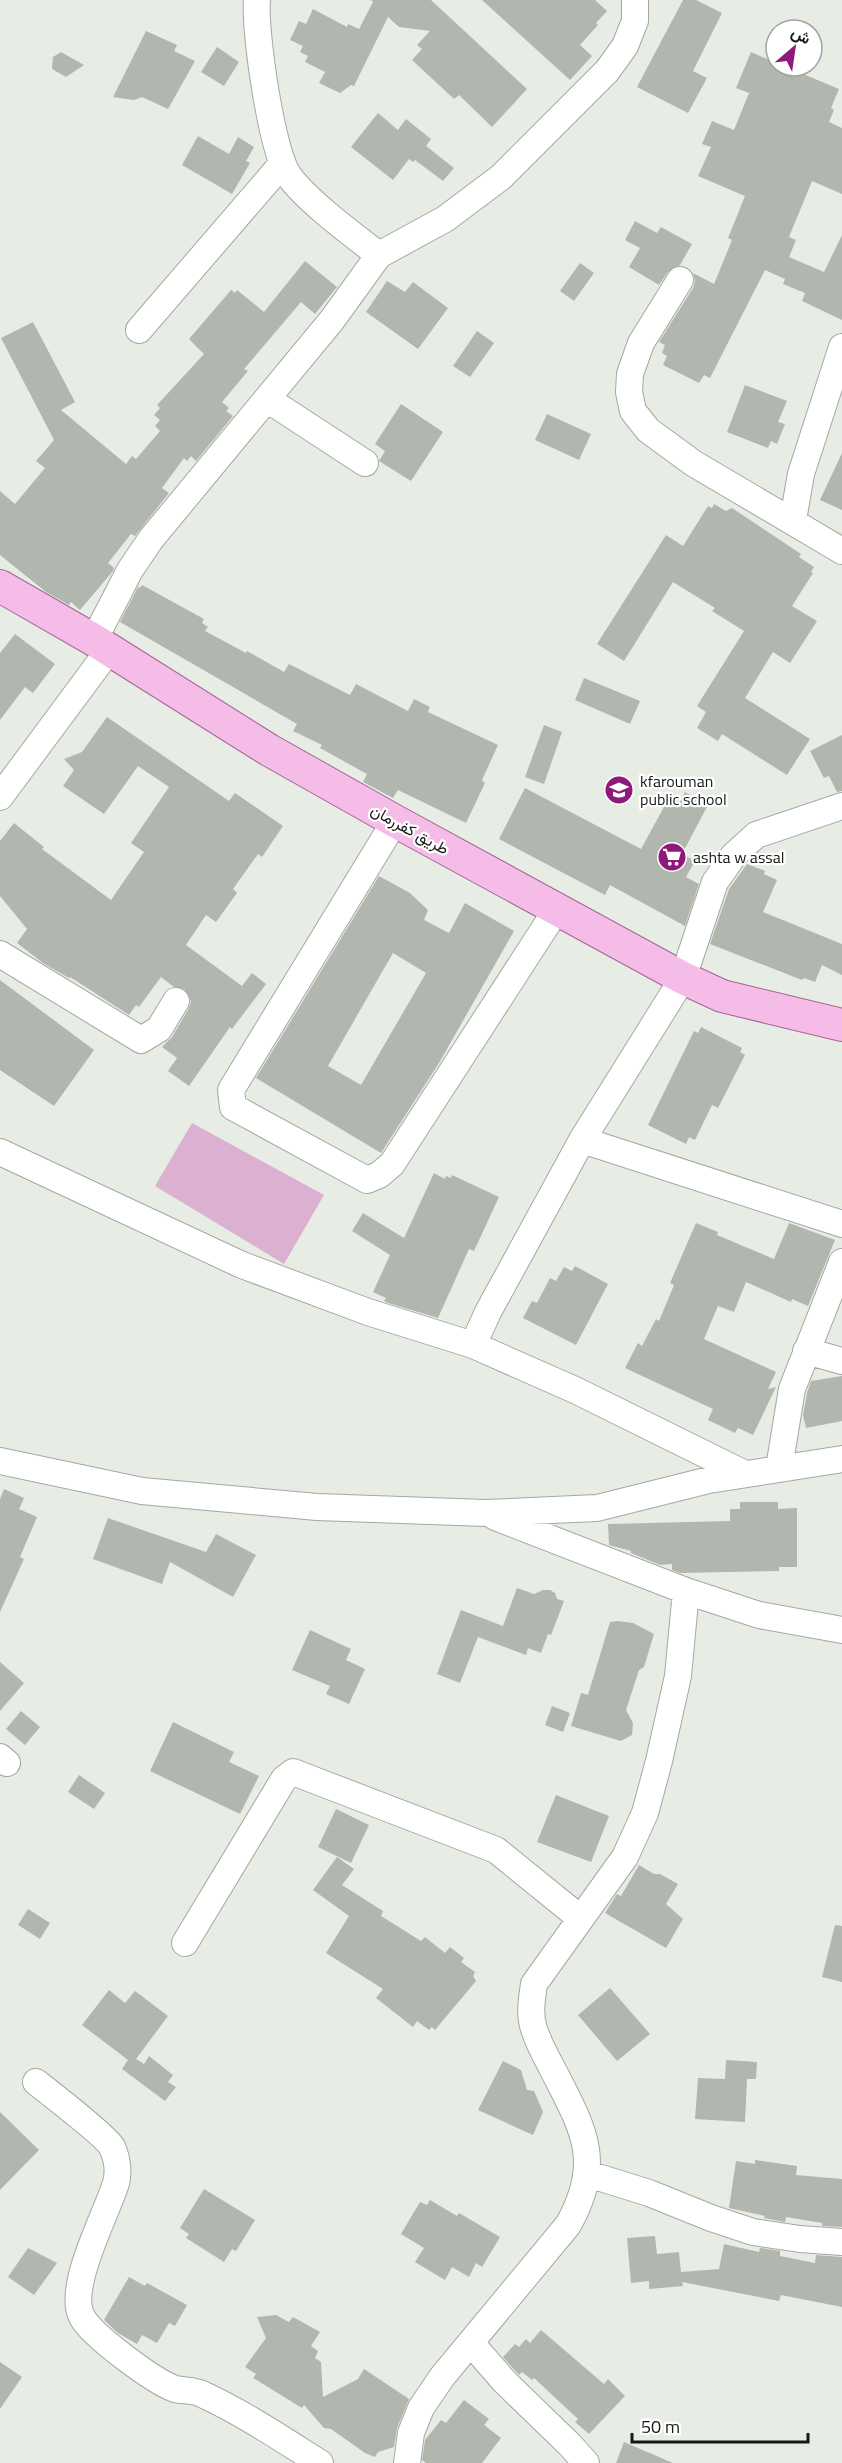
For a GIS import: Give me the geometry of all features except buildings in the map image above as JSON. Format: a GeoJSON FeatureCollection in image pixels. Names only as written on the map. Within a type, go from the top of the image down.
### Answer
{"type":"FeatureCollection","features":[{"type":"Feature","properties":{"kind":"main road","name":"طريق كفررمان"},"geometry":{"type":"LineString","coordinates":[[0,586],[101,645],[269,750],[683,978],[722,996],[842,1025]]}},
{"type":"Feature","properties":{"kind":"street"},"geometry":{"type":"LineString","coordinates":[[257,0],[257,33],[282,164],[296,186],[379,255]]}},
{"type":"Feature","properties":{"kind":"street"},"geometry":{"type":"LineString","coordinates":[[0,797],[101,645],[130,570],[151,539],[332,320],[379,255],[445,219],[501,177],[549,132],[608,71],[624,46],[635,21],[635,0]]}},
{"type":"Feature","properties":{"kind":"street"},"geometry":{"type":"LineString","coordinates":[[139,330],[282,164]]}},
{"type":"Feature","properties":{"kind":"street"},"geometry":{"type":"LineString","coordinates":[[680,280],[641,343],[630,374],[629,392],[633,411],[648,430],[693,463],[842,551]]}},
{"type":"Feature","properties":{"kind":"street"},"geometry":{"type":"LineString","coordinates":[[793,520],[801,474],[842,347]]}},
{"type":"Feature","properties":{"kind":"street"},"geometry":{"type":"LineString","coordinates":[[267,399],[365,463]]}},
{"type":"Feature","properties":{"kind":"street"},"geometry":{"type":"LineString","coordinates":[[473,1345],[488,1312],[582,1140],[683,978],[716,882],[734,855],[756,835],[842,806]]}},
{"type":"Feature","properties":{"kind":"street"},"geometry":{"type":"LineString","coordinates":[[395,821],[231,1090],[232,1107],[368,1180],[379,1175],[392,1164],[557,909]]}},
{"type":"Feature","properties":{"kind":"street"},"geometry":{"type":"LineString","coordinates":[[0,954],[141,1040],[159,1029],[176,1001]]}},
{"type":"Feature","properties":{"kind":"street"},"geometry":{"type":"LineString","coordinates":[[582,1140],[842,1224]]}},
{"type":"Feature","properties":{"kind":"street"},"geometry":{"type":"LineString","coordinates":[[0,1152],[242,1265],[368,1312],[473,1345],[575,1390],[745,1474]]}},
{"type":"Feature","properties":{"kind":"street"},"geometry":{"type":"LineString","coordinates":[[779,1468],[792,1389],[842,1262]]}},
{"type":"Feature","properties":{"kind":"street"},"geometry":{"type":"LineString","coordinates":[[806,1351],[842,1361]]}},
{"type":"Feature","properties":{"kind":"street"},"geometry":{"type":"LineString","coordinates":[[0,1461],[141,1491],[317,1507],[486,1513],[597,1508],[709,1480],[842,1459]]}},
{"type":"Feature","properties":{"kind":"street"},"geometry":{"type":"LineString","coordinates":[[486,1513],[686,1591],[759,1615],[842,1630]]}},
{"type":"Feature","properties":{"kind":"street"},"geometry":{"type":"LineString","coordinates":[[407,2463],[411,2433],[421,2408],[442,2378],[568,2225],[578,2207],[588,2174],[588,2152],[578,2118],[533,2028],[531,2002],[534,1983],[625,1857],[645,1813],[678,1676],[686,1591]]}},
{"type":"Feature","properties":{"kind":"street"},"geometry":{"type":"LineString","coordinates":[[185,1943],[285,1779],[293,1772],[496,1850],[580,1918]]}},
{"type":"Feature","properties":{"kind":"street"},"geometry":{"type":"LineString","coordinates":[[36,2082],[111,2145],[117,2163],[117,2181],[98,2223],[83,2275],[78,2298],[81,2316],[93,2331],[143,2371],[175,2388],[199,2392],[285,2440],[320,2463]]}},
{"type":"Feature","properties":{"kind":"street"},"geometry":{"type":"LineString","coordinates":[[588,2174],[649,2193],[753,2232],[842,2242]]}},
{"type":"Feature","properties":{"kind":"street"},"geometry":{"type":"LineString","coordinates":[[471,2343],[504,2381],[586,2463]]}},
{"type":"Feature","properties":{"kind":"shaded area"},"geometry":{"type":"Polygon","coordinates":[[[192,1123],[324,1195],[284,1264],[155,1186],[192,1123]]]}},
{"type":"Feature","properties":{"kind":"place","name":"kfarouman public school"},"geometry":{"type":"Point","coordinates":[619,790]}},
{"type":"Feature","properties":{"kind":"place","name":"ashta w assal"},"geometry":{"type":"Point","coordinates":[672,857]}}]}
